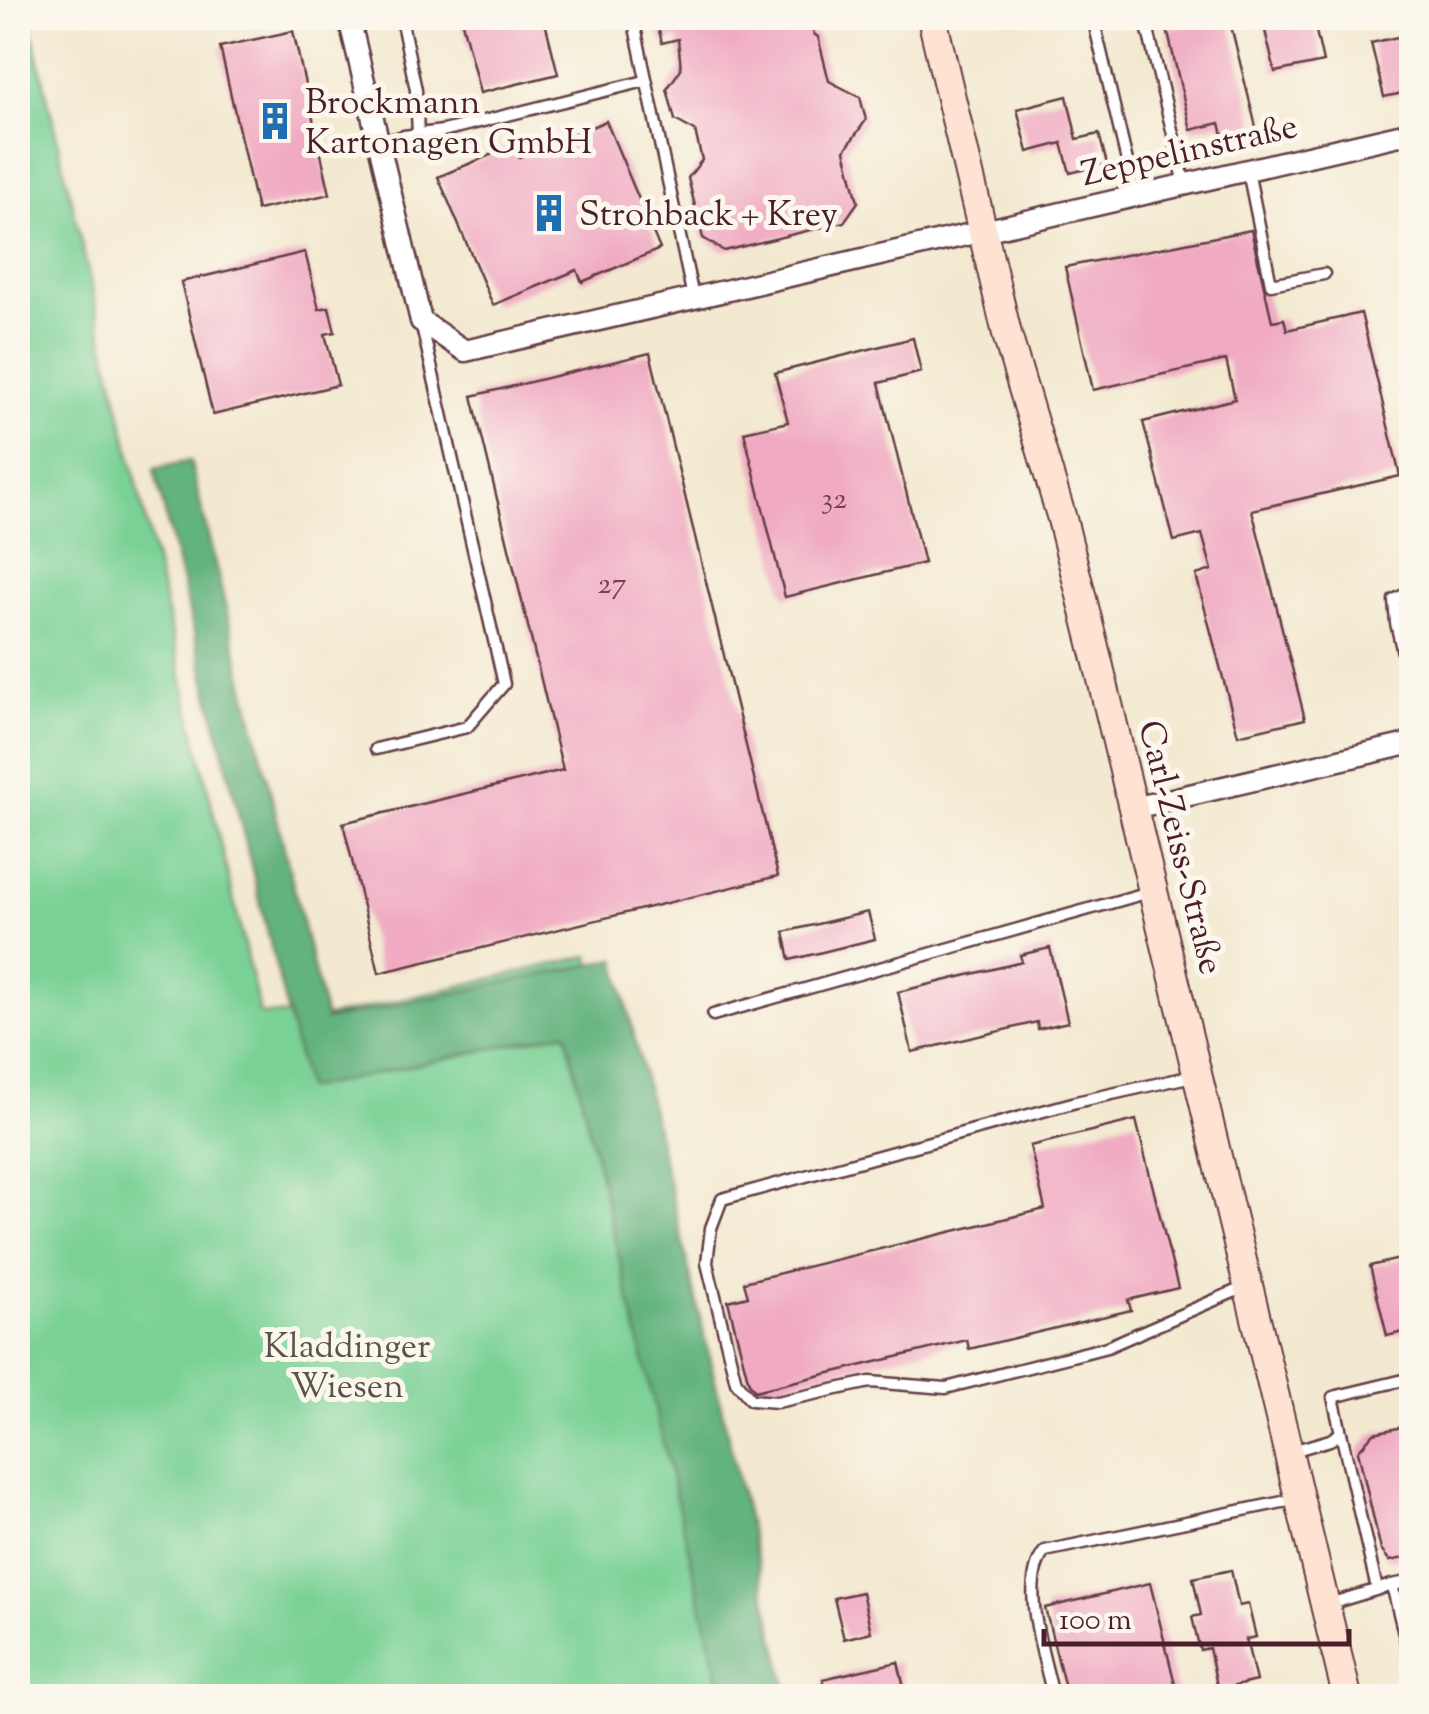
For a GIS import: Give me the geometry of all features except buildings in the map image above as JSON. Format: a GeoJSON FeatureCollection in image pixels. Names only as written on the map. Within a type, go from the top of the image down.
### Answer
{"type":"FeatureCollection","features":[{"type":"Feature","properties":{"kind":"main road","name":"Carl-Zeiss-Straße"},"geometry":{"type":"LineString","coordinates":[[932,18],[1008,338],[1062,519],[1134,808],[1347,1696]]}},
{"type":"Feature","properties":{"kind":"street"},"geometry":{"type":"LineString","coordinates":[[349,18],[421,322]]}},
{"type":"Feature","properties":{"kind":"street","name":"Zeppelinstraße"},"geometry":{"type":"LineString","coordinates":[[421,322],[465,350],[1412,132]]}},
{"type":"Feature","properties":{"kind":"street"},"geometry":{"type":"LineString","coordinates":[[1134,808],[1412,742]]}},
{"type":"Feature","properties":{"kind":"lane"},"geometry":{"type":"LineString","coordinates":[[401,18],[416,90],[418,134]]}},
{"type":"Feature","properties":{"kind":"lane"},"geometry":{"type":"LineString","coordinates":[[633,18],[693,297]]}},
{"type":"Feature","properties":{"kind":"lane"},"geometry":{"type":"LineString","coordinates":[[1094,18],[1135,195]]}},
{"type":"Feature","properties":{"kind":"lane"},"geometry":{"type":"LineString","coordinates":[[1146,18],[1185,184]]}},
{"type":"Feature","properties":{"kind":"lane"},"geometry":{"type":"LineString","coordinates":[[379,144],[645,81]]}},
{"type":"Feature","properties":{"kind":"lane"},"geometry":{"type":"LineString","coordinates":[[1248,170],[1271,284],[1324,274]]}},
{"type":"Feature","properties":{"kind":"lane"},"geometry":{"type":"LineString","coordinates":[[376,749],[467,728],[504,684],[421,322]]}},
{"type":"Feature","properties":{"kind":"lane"},"geometry":{"type":"LineString","coordinates":[[1412,591],[1394,600],[1412,691]]}},
{"type":"Feature","properties":{"kind":"lane"},"geometry":{"type":"LineString","coordinates":[[713,1016],[1154,890]]}},
{"type":"Feature","properties":{"kind":"lane"},"geometry":{"type":"LineString","coordinates":[[1198,1075],[1076,1102],[722,1200],[711,1228],[708,1264],[716,1304],[736,1382],[751,1400],[777,1402],[870,1382],[946,1388],[1107,1346],[1248,1285]]}},
{"type":"Feature","properties":{"kind":"lane"},"geometry":{"type":"LineString","coordinates":[[1377,1589],[1332,1396],[1412,1378]]}},
{"type":"Feature","properties":{"kind":"lane"},"geometry":{"type":"LineString","coordinates":[[1288,1452],[1330,1440],[1340,1433]]}},
{"type":"Feature","properties":{"kind":"lane"},"geometry":{"type":"LineString","coordinates":[[1052,1696],[1032,1577],[1036,1562],[1045,1551],[1298,1498]]}},
{"type":"Feature","properties":{"kind":"lane"},"geometry":{"type":"LineString","coordinates":[[1324,1605],[1412,1581]]}},
{"type":"Feature","properties":{"kind":"lane"},"geometry":{"type":"LineString","coordinates":[[1392,1585],[1412,1666]]}},
{"type":"Feature","properties":{"kind":"green space","name":"Kladdinger Wiesen"},"geometry":{"type":"Polygon","coordinates":[[[18,18],[29,18],[260,1014],[328,1017],[589,956],[762,1696],[18,1696],[18,18]]]}},
{"type":"Feature","properties":{"kind":"green space"},"geometry":{"type":"Polygon","coordinates":[[[190,461],[326,1020],[616,959],[789,1696],[723,1696],[566,1032],[306,1089],[154,469],[190,461]]]}},
{"type":"Feature","properties":{"kind":"place","name":"Brockmann Kartonagen GmbH"},"geometry":{"type":"Point","coordinates":[275,121]}},
{"type":"Feature","properties":{"kind":"place","name":"Strohback + Krey"},"geometry":{"type":"Point","coordinates":[549,213]}}]}
